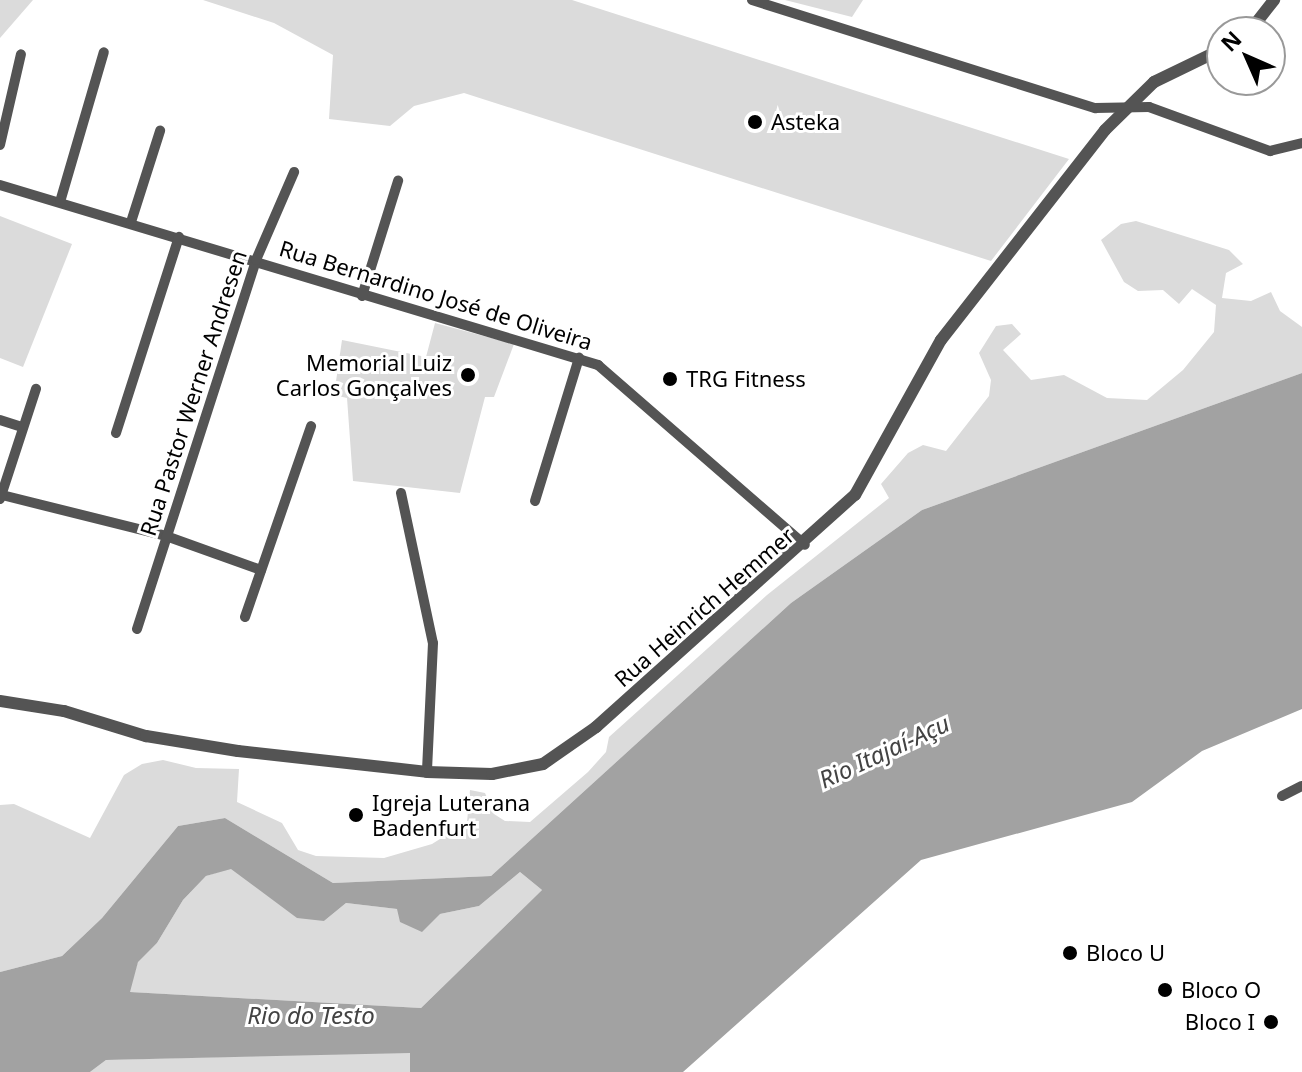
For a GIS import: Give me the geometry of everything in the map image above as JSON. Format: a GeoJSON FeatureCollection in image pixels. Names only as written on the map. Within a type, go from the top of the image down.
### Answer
{"type":"FeatureCollection","features":[{"type":"Feature","properties":{"kind":"street"},"geometry":{"type":"LineString","coordinates":[[752,0],[1095,108],[1149,107],[1270,151],[1302,143]]}},
{"type":"Feature","properties":{"kind":"street"},"geometry":{"type":"LineString","coordinates":[[1262,16],[1274,0]]}},
{"type":"Feature","properties":{"kind":"street"},"geometry":{"type":"LineString","coordinates":[[60,202],[104,52]]}},
{"type":"Feature","properties":{"kind":"street"},"geometry":{"type":"LineString","coordinates":[[0,145],[21,54]]}},
{"type":"Feature","properties":{"kind":"street","name":"Rua Heinrich Hemmer"},"geometry":{"type":"LineString","coordinates":[[0,701],[64,711],[194,745],[427,772],[492,774],[543,764],[596,727],[805,545],[855,495],[941,340],[1124,109],[1162,77],[1206,56]]}},
{"type":"Feature","properties":{"kind":"street"},"geometry":{"type":"LineString","coordinates":[[131,222],[160,131]]}},
{"type":"Feature","properties":{"kind":"street","name":"Rua Pastor Werner Andresen"},"geometry":{"type":"LineString","coordinates":[[137,629],[256,260],[294,172]]}},
{"type":"Feature","properties":{"kind":"street"},"geometry":{"type":"LineString","coordinates":[[362,296],[398,181]]}},
{"type":"Feature","properties":{"kind":"street","name":"Rua Bernardino José de Oliveira"},"geometry":{"type":"LineString","coordinates":[[0,185],[598,365],[805,545]]}},
{"type":"Feature","properties":{"kind":"street"},"geometry":{"type":"LineString","coordinates":[[116,433],[179,237]]}},
{"type":"Feature","properties":{"kind":"street"},"geometry":{"type":"LineString","coordinates":[[535,501],[579,358]]}},
{"type":"Feature","properties":{"kind":"street"},"geometry":{"type":"LineString","coordinates":[[36,389],[1,497],[166,536],[261,570]]}},
{"type":"Feature","properties":{"kind":"street"},"geometry":{"type":"LineString","coordinates":[[0,420],[22,427]]}},
{"type":"Feature","properties":{"kind":"street"},"geometry":{"type":"LineString","coordinates":[[245,617],[311,426]]}},
{"type":"Feature","properties":{"kind":"street"},"geometry":{"type":"LineString","coordinates":[[401,493],[433,643],[427,772]]}},
{"type":"Feature","properties":{"kind":"street"},"geometry":{"type":"LineString","coordinates":[[1282,796],[1302,786]]}},
{"type":"Feature","properties":{"kind":"shaded area"},"geometry":{"type":"Polygon","coordinates":[[[0,0],[33,0],[0,38],[0,0]]]}},
{"type":"Feature","properties":{"kind":"shaded area","name":"Asteka"},"geometry":{"type":"Polygon","coordinates":[[[203,0],[572,0],[1069,159],[991,261],[464,93],[414,106],[390,126],[329,119],[333,55],[274,23],[203,0]]]}},
{"type":"Feature","properties":{"kind":"shaded area"},"geometry":{"type":"Polygon","coordinates":[[[785,0],[863,0],[852,17],[785,0]]]}},
{"type":"Feature","properties":{"kind":"shaded area"},"geometry":{"type":"Polygon","coordinates":[[[0,216],[72,244],[23,367],[0,358],[0,216]]]}},
{"type":"Feature","properties":{"kind":"shaded area"},"geometry":{"type":"Polygon","coordinates":[[[1136,221],[1229,250],[1243,264],[1226,273],[1222,298],[1251,301],[1271,292],[1280,311],[1302,327],[1302,373],[922,510],[791,603],[491,876],[333,883],[225,818],[178,826],[102,918],[62,956],[0,972],[0,805],[14,804],[90,838],[124,775],[142,764],[163,760],[196,768],[239,769],[237,802],[282,823],[298,850],[316,856],[384,858],[432,844],[467,822],[470,790],[485,793],[494,814],[505,821],[530,822],[588,772],[606,752],[609,737],[767,595],[889,498],[881,484],[908,453],[923,445],[946,451],[989,396],[991,380],[979,353],[996,326],[1012,324],[1021,334],[1003,350],[1031,380],[1064,375],[1107,398],[1147,400],[1183,370],[1214,332],[1216,305],[1192,289],[1179,304],[1163,290],[1138,291],[1124,282],[1101,240],[1121,224],[1136,221]]]}},
{"type":"Feature","properties":{"kind":"shaded area"},"geometry":{"type":"Polygon","coordinates":[[[435,323],[514,344],[494,397],[485,397],[460,493],[353,481],[347,398],[334,395],[342,340],[426,357],[435,323]]]}},
{"type":"Feature","properties":{"kind":"shaded area"},"geometry":{"type":"Polygon","coordinates":[[[231,868],[324,921],[346,903],[440,914],[479,906],[520,872],[542,890],[421,1008],[129,992],[138,961],[157,943],[183,900],[206,876],[231,868]]]}},
{"type":"Feature","properties":{"kind":"shaded area"},"geometry":{"type":"Polygon","coordinates":[[[411,1052],[410,1072],[90,1072],[106,1060],[411,1052]]]}},
{"type":"Feature","properties":{"kind":"water"},"geometry":{"type":"Polygon","coordinates":[[[1302,373],[1302,709],[1202,751],[1132,802],[921,860],[683,1072],[410,1072],[410,1053],[106,1060],[90,1072],[0,1072],[0,972],[62,956],[102,918],[178,826],[225,818],[333,883],[491,876],[791,603],[922,510],[1302,373]],[[231,869],[206,876],[183,900],[157,943],[138,962],[130,992],[421,1008],[542,890],[520,872],[479,906],[440,914],[422,932],[400,922],[397,909],[346,903],[324,921],[297,918],[231,869]]]}},
{"type":"Feature","properties":{"kind":"place","name":"Asteka"},"geometry":{"type":"Point","coordinates":[755,122]}},
{"type":"Feature","properties":{"kind":"place","name":"Memorial Luiz Carlos Gonçalves"},"geometry":{"type":"Point","coordinates":[468,375]}},
{"type":"Feature","properties":{"kind":"place","name":"TRG Fitness"},"geometry":{"type":"Point","coordinates":[670,379]}},
{"type":"Feature","properties":{"kind":"place","name":"Igreja Luterana Badenfurt"},"geometry":{"type":"Point","coordinates":[356,815]}},
{"type":"Feature","properties":{"kind":"place","name":"Bloco U"},"geometry":{"type":"Point","coordinates":[1070,953]}},
{"type":"Feature","properties":{"kind":"place","name":"Bloco O"},"geometry":{"type":"Point","coordinates":[1165,990]}},
{"type":"Feature","properties":{"kind":"place","name":"Bloco I"},"geometry":{"type":"Point","coordinates":[1271,1022]}},
{"type":"Feature","properties":{"kind":"water label","name":"Rio Itajaí-Açu"},"geometry":{"type":"Point","coordinates":[884,751]}},
{"type":"Feature","properties":{"kind":"water label","name":"Rio do Testo"},"geometry":{"type":"Point","coordinates":[311,1015]}}]}
